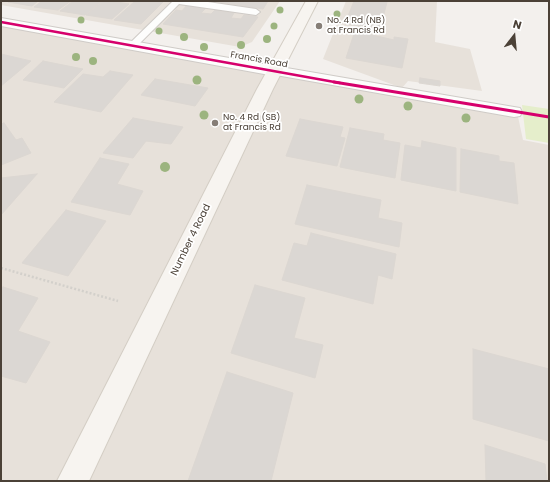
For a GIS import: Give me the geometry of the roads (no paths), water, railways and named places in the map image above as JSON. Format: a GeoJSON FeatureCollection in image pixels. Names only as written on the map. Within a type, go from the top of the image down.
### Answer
{"type":"FeatureCollection","features":[{"type":"Feature","properties":{"kind":"main road","name":"Number 4 Road"},"geometry":{"type":"LineString","coordinates":[[73,481],[275,71],[312,1]]}},
{"type":"Feature","properties":{"kind":"street","name":"Francis Road"},"geometry":{"type":"LineString","coordinates":[[1,22],[514,112]]}},
{"type":"Feature","properties":{"kind":"lane"},"geometry":{"type":"LineString","coordinates":[[133,46],[172,5],[178,2],[184,1],[256,12]]}},
{"type":"Feature","properties":{"kind":"place","name":"No. 4 Rd (NB) at Francis Rd"},"geometry":{"type":"Point","coordinates":[319,26]}},
{"type":"Feature","properties":{"kind":"place","name":"No. 4 Rd (SB) at Francis Rd"},"geometry":{"type":"Point","coordinates":[215,123]}}]}
